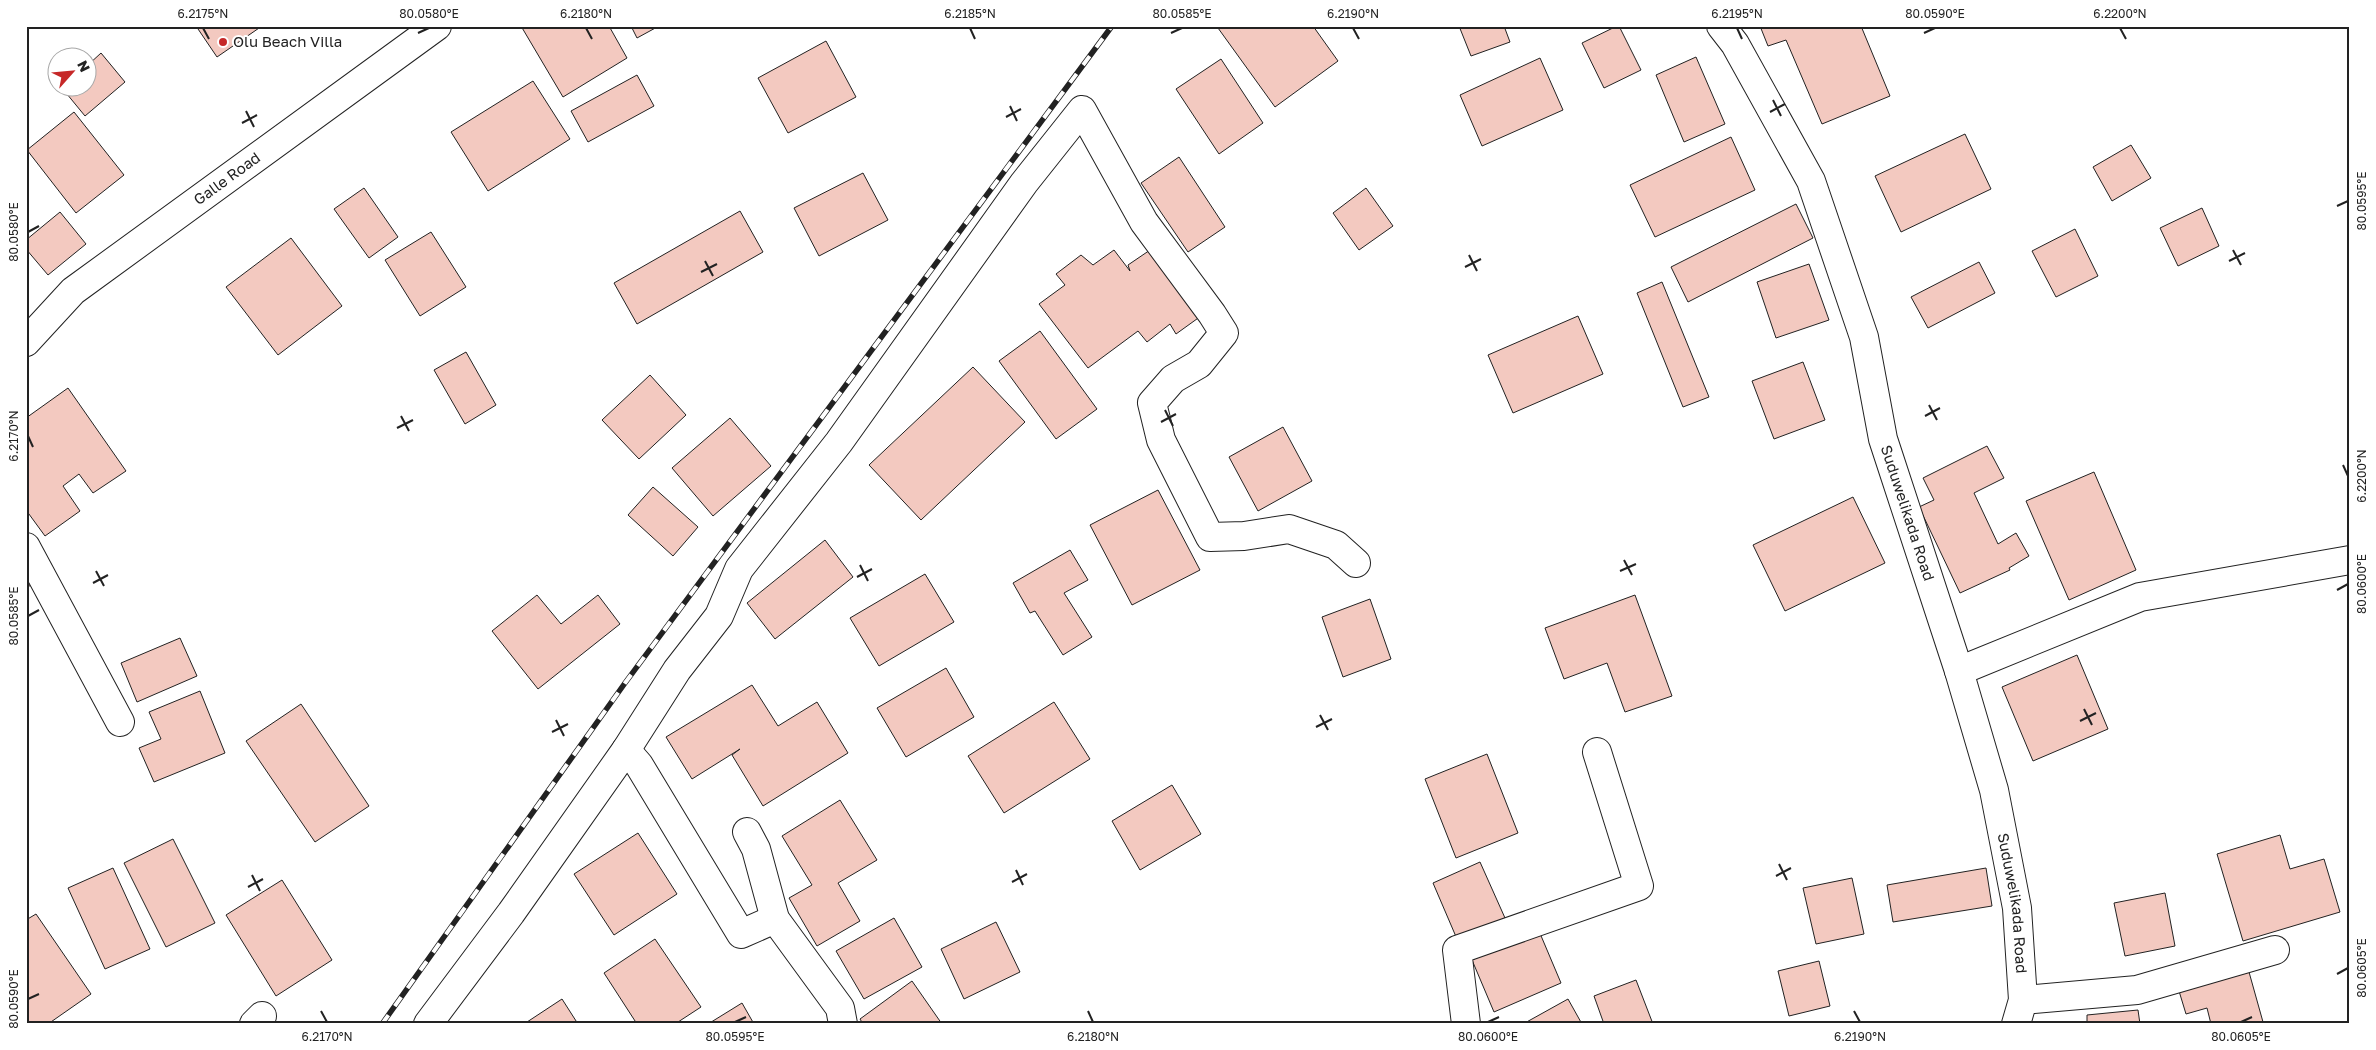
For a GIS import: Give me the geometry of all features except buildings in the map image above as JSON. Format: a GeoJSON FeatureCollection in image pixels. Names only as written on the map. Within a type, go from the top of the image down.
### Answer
{"type":"FeatureCollection","features":[{"type":"Feature","properties":{"kind":"main road","name":"Galle Road"},"geometry":{"type":"LineString","coordinates":[[26,342],[73,291],[437,26]]}},
{"type":"Feature","properties":{"kind":"main road","name":"Suduwelikada Road"},"geometry":{"type":"LineString","coordinates":[[1721,26],[1735,44],[1811,181],[1864,337],[1883,439],[1958,671],[1997,808],[2017,908],[2019,1012]]}},
{"type":"Feature","properties":{"kind":"main road"},"geometry":{"type":"LineString","coordinates":[[428,1024],[511,912],[626,750],[678,670],[719,616],[739,569],[839,442],[1024,183],[1082,110],[1144,222],[1224,333],[1199,364],[1173,379],[1152,403],[1161,440],[1210,537],[1244,536],[1289,529],[1336,544],[1356,563]]}},
{"type":"Feature","properties":{"kind":"main road"},"geometry":{"type":"LineString","coordinates":[[26,547],[120,722]]}},
{"type":"Feature","properties":{"kind":"main road"},"geometry":{"type":"LineString","coordinates":[[1958,671],[2140,597],[2350,560]]}},
{"type":"Feature","properties":{"kind":"main road"},"geometry":{"type":"LineString","coordinates":[[626,750],[639,764],[741,934],[775,919]]}},
{"type":"Feature","properties":{"kind":"main road"},"geometry":{"type":"LineString","coordinates":[[1466,1024],[1457,950],[1639,886],[1597,752]]}},
{"type":"Feature","properties":{"kind":"main road"},"geometry":{"type":"LineString","coordinates":[[747,832],[756,849],[775,919],[840,1008],[843,1024]]}},
{"type":"Feature","properties":{"kind":"main road"},"geometry":{"type":"LineString","coordinates":[[2019,1012],[2137,990],[2275,950]]}},
{"type":"Feature","properties":{"kind":"railway"},"geometry":{"type":"LineString","coordinates":[[382,1024],[625,683],[1112,26]]}},
{"type":"Feature","properties":{"kind":"place","name":"Olu Beach Villa"},"geometry":{"type":"Point","coordinates":[223,42]}}]}
